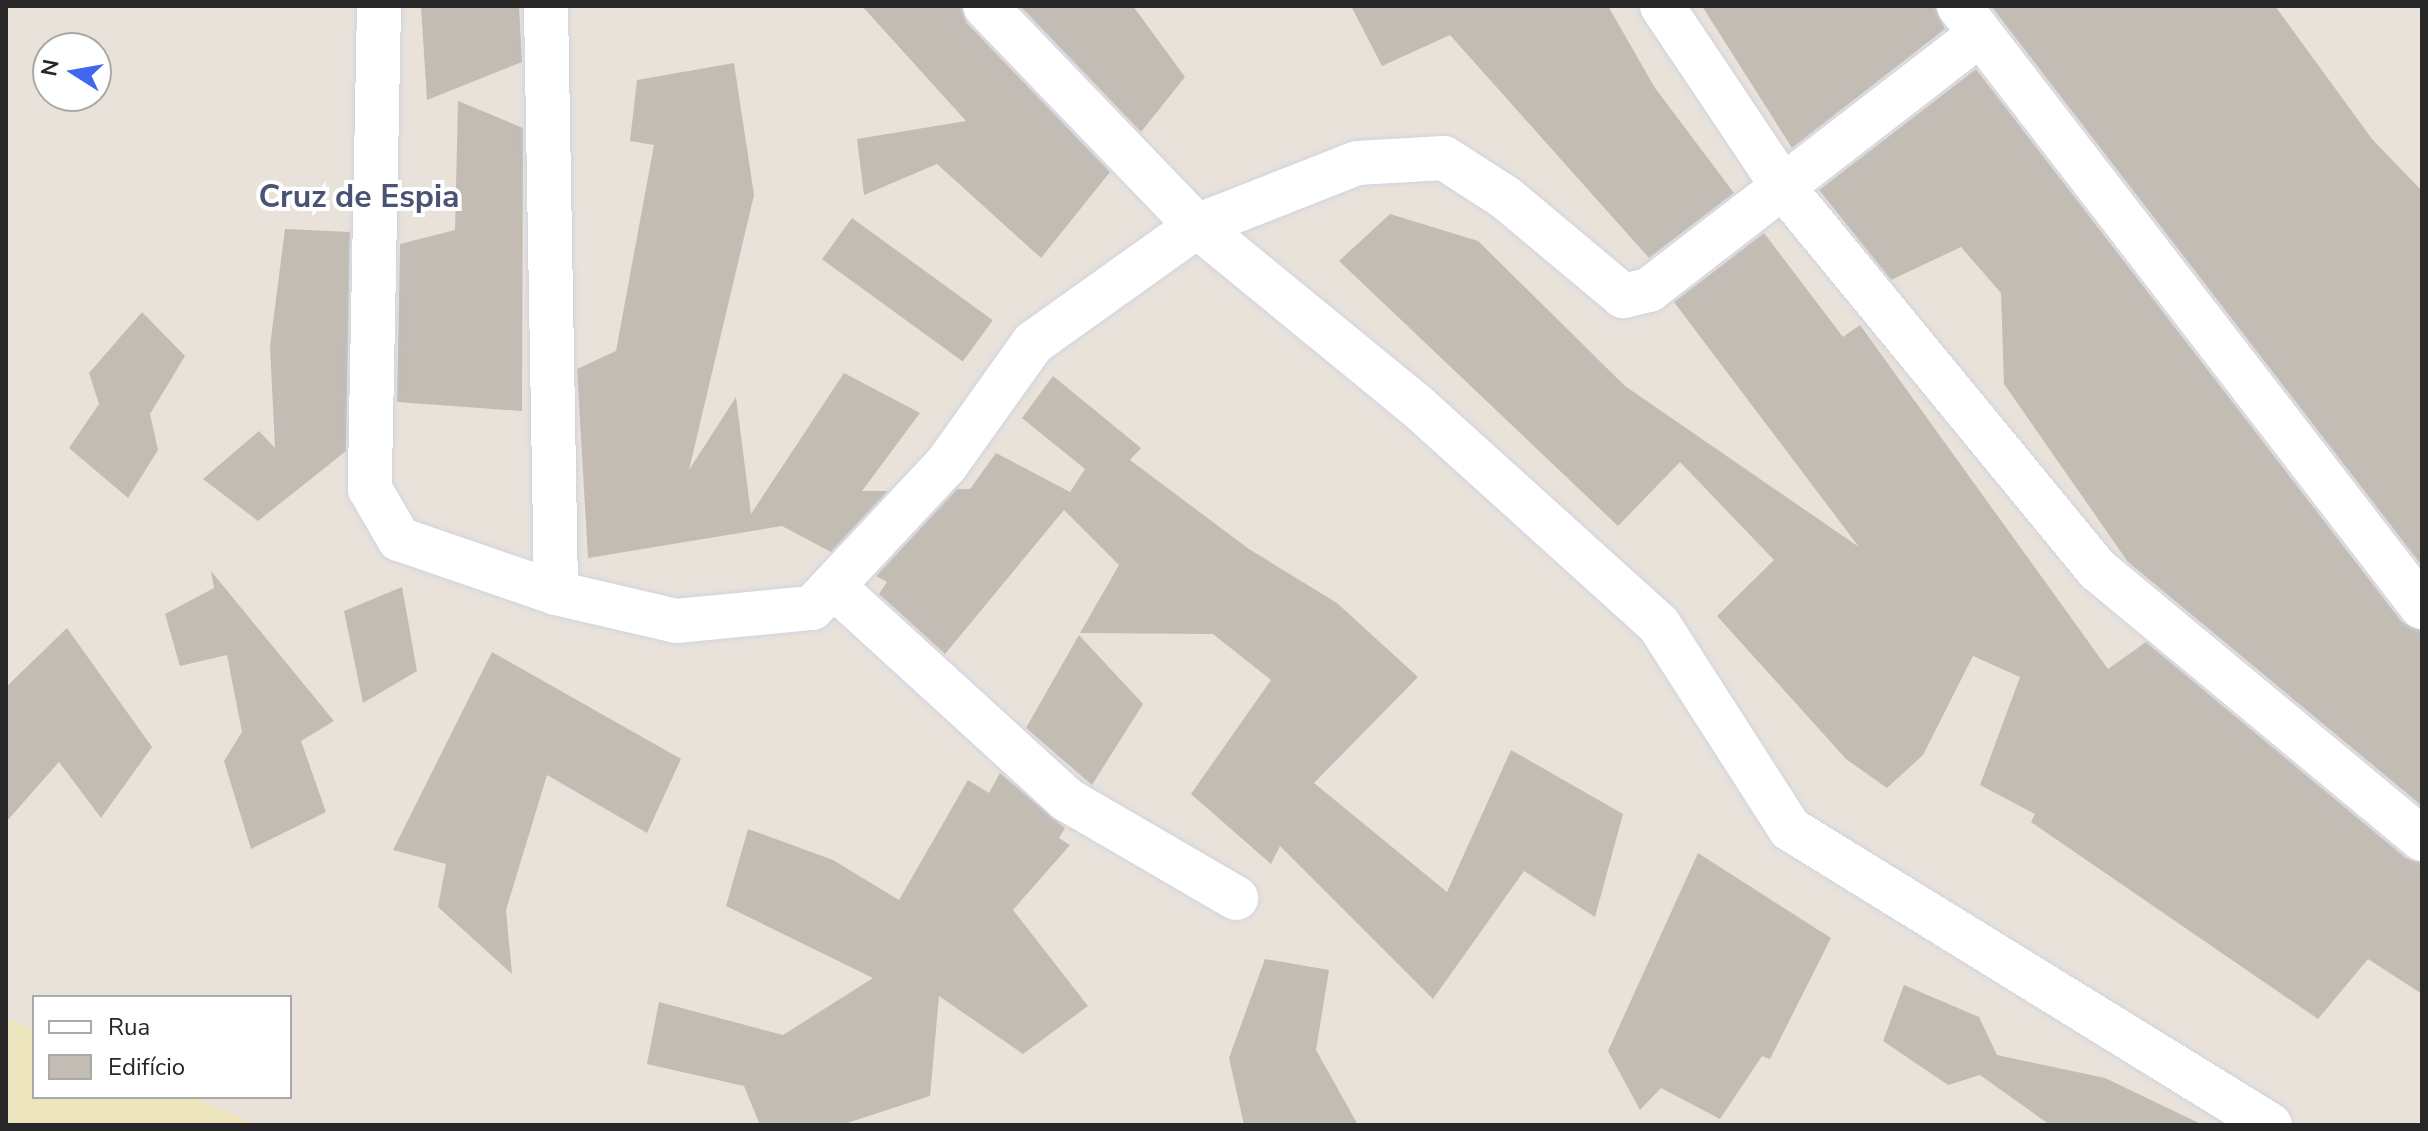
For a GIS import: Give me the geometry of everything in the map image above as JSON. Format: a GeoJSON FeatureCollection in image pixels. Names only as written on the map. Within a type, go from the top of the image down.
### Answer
{"type":"FeatureCollection","features":[{"type":"Feature","properties":{"kind":"street"},"geometry":{"type":"LineString","coordinates":[[379,6],[370,489],[399,539],[556,593],[676,621],[812,608],[946,465],[1033,343],[1197,226],[1357,163],[1444,158],[1506,198],[1623,296],[1649,290],[1783,187],[1970,20],[2422,607]]}},
{"type":"Feature","properties":{"kind":"street"},"geometry":{"type":"LineString","coordinates":[[546,6],[556,593]]}},
{"type":"Feature","properties":{"kind":"street"},"geometry":{"type":"LineString","coordinates":[[985,6],[1197,226],[1417,406],[1659,625],[1790,829],[2270,1125]]}},
{"type":"Feature","properties":{"kind":"street"},"geometry":{"type":"LineString","coordinates":[[1662,6],[1783,187],[2098,570],[2422,839]]}},
{"type":"Feature","properties":{"kind":"street"},"geometry":{"type":"LineString","coordinates":[[833,586],[1066,799],[1236,898]]}},
{"type":"Feature","properties":{"kind":"sand"},"geometry":{"type":"Polygon","coordinates":[[[6,1017],[32,1028],[32,1099],[198,1099],[258,1125],[6,1125],[6,1017]]]}},
{"type":"Feature","properties":{"kind":"building"},"geometry":{"type":"Polygon","coordinates":[[[421,6],[519,6],[522,62],[427,100],[421,6]]]}},
{"type":"Feature","properties":{"kind":"building"},"geometry":{"type":"Polygon","coordinates":[[[862,6],[961,6],[967,23],[1110,172],[1041,258],[937,164],[864,195],[857,139],[966,121],[862,6]]]}},
{"type":"Feature","properties":{"kind":"building"},"geometry":{"type":"Polygon","coordinates":[[[1020,6],[1133,6],[1185,77],[1141,132],[1020,6]]]}},
{"type":"Feature","properties":{"kind":"building"},"geometry":{"type":"Polygon","coordinates":[[[1351,6],[1608,6],[1655,88],[1734,193],[1649,258],[1450,35],[1382,66],[1351,6]]]}},
{"type":"Feature","properties":{"kind":"building"},"geometry":{"type":"Polygon","coordinates":[[[1702,6],[1935,6],[1945,29],[1792,148],[1702,6]]]}},
{"type":"Feature","properties":{"kind":"building"},"geometry":{"type":"Polygon","coordinates":[[[1991,6],[2275,6],[2372,139],[2422,191],[2422,566],[1991,6]]]}},
{"type":"Feature","properties":{"kind":"building"},"geometry":{"type":"Polygon","coordinates":[[[734,63],[754,195],[689,470],[736,397],[751,514],[844,373],[920,413],[862,491],[888,491],[831,552],[782,526],[588,558],[577,369],[616,351],[654,145],[630,141],[637,80],[734,63]]]}},
{"type":"Feature","properties":{"kind":"building"},"geometry":{"type":"Polygon","coordinates":[[[1976,69],[2402,622],[2422,631],[2422,806],[2128,562],[2004,384],[2001,293],[1961,247],[1891,280],[1819,190],[1976,69]]]}},
{"type":"Feature","properties":{"kind":"building"},"geometry":{"type":"Polygon","coordinates":[[[458,101],[523,128],[522,411],[397,402],[400,244],[455,230],[458,101]]]}},
{"type":"Feature","properties":{"kind":"building"},"geometry":{"type":"Polygon","coordinates":[[[1390,214],[1478,241],[1625,386],[1859,547],[1674,302],[1764,233],[1843,337],[1860,325],[2108,669],[2146,642],[2406,858],[2422,863],[2422,994],[2368,959],[2318,1019],[2031,822],[2035,814],[1980,785],[2020,677],[1973,656],[1923,755],[1887,788],[1846,759],[1717,616],[1774,560],[1680,462],[1618,526],[1339,261],[1390,214]]]}},
{"type":"Feature","properties":{"kind":"building"},"geometry":{"type":"Polygon","coordinates":[[[852,218],[993,320],[963,362],[822,259],[852,218]]]}},
{"type":"Feature","properties":{"kind":"building"},"geometry":{"type":"Polygon","coordinates":[[[285,229],[350,232],[346,451],[258,521],[203,479],[259,431],[275,448],[270,346],[285,229]]]}},
{"type":"Feature","properties":{"kind":"building"},"geometry":{"type":"Polygon","coordinates":[[[142,312],[185,356],[150,414],[158,450],[128,498],[69,448],[99,404],[89,373],[142,312]]]}},
{"type":"Feature","properties":{"kind":"building"},"geometry":{"type":"Polygon","coordinates":[[[1053,376],[1141,448],[1130,460],[1249,549],[1337,603],[1418,677],[1314,783],[1447,892],[1511,750],[1623,814],[1595,917],[1524,871],[1433,999],[1280,846],[1271,864],[1191,794],[1271,680],[1213,634],[1080,633],[1119,565],[1064,510],[945,654],[879,594],[887,582],[876,576],[957,489],[970,489],[996,453],[1070,492],[1085,469],[1022,418],[1053,376]]]}},
{"type":"Feature","properties":{"kind":"building"},"geometry":{"type":"Polygon","coordinates":[[[211,571],[334,721],[301,741],[326,812],[251,849],[224,761],[242,732],[227,655],[180,666],[165,614],[214,588],[211,571]]]}},
{"type":"Feature","properties":{"kind":"building"},"geometry":{"type":"Polygon","coordinates":[[[402,587],[417,671],[363,703],[344,611],[402,587]]]}},
{"type":"Feature","properties":{"kind":"building"},"geometry":{"type":"Polygon","coordinates":[[[67,628],[152,747],[101,818],[59,762],[6,822],[6,687],[67,628]]]}},
{"type":"Feature","properties":{"kind":"building"},"geometry":{"type":"Polygon","coordinates":[[[1079,635],[1143,704],[1092,785],[1026,728],[1079,635]]]}},
{"type":"Feature","properties":{"kind":"building"},"geometry":{"type":"Polygon","coordinates":[[[492,652],[681,759],[647,833],[547,775],[506,910],[512,974],[438,907],[446,864],[393,850],[492,652]]]}},
{"type":"Feature","properties":{"kind":"building"},"geometry":{"type":"Polygon","coordinates":[[[1000,773],[1065,828],[1059,838],[1070,845],[1013,910],[1088,1006],[1023,1054],[939,996],[930,1096],[841,1125],[760,1125],[744,1086],[647,1064],[659,1002],[783,1035],[873,978],[726,906],[748,829],[833,860],[899,900],[968,780],[989,793],[1000,773]]]}},
{"type":"Feature","properties":{"kind":"building"},"geometry":{"type":"Polygon","coordinates":[[[1698,853],[1831,938],[1770,1059],[1762,1056],[1720,1119],[1661,1088],[1640,1110],[1608,1051],[1698,853]]]}},
{"type":"Feature","properties":{"kind":"building"},"geometry":{"type":"Polygon","coordinates":[[[1265,959],[1329,970],[1316,1050],[1358,1125],[1244,1125],[1229,1058],[1265,959]]]}},
{"type":"Feature","properties":{"kind":"building"},"geometry":{"type":"Polygon","coordinates":[[[1904,985],[1979,1017],[1997,1055],[2105,1078],[2203,1125],[2050,1125],[1980,1075],[1948,1085],[1883,1041],[1904,985]]]}},
{"type":"Feature","properties":{"kind":"district","name":"Cruz de Espia"},"geometry":{"type":"Point","coordinates":[359,197]}}]}
